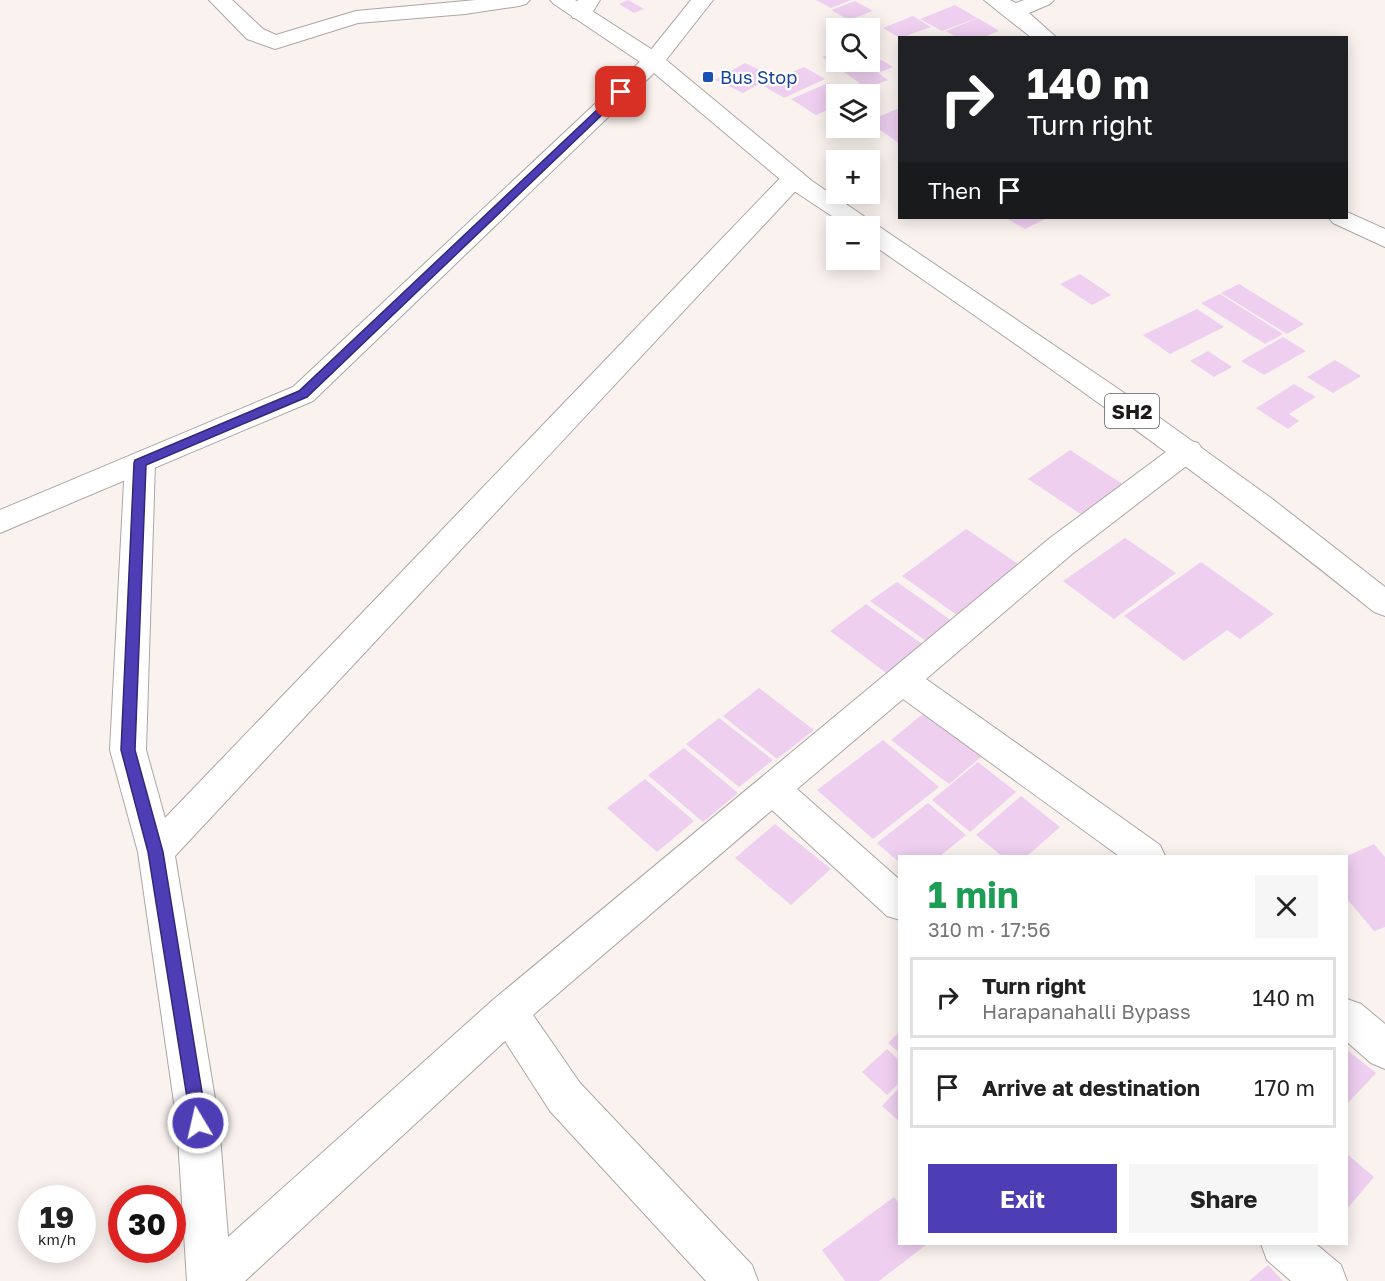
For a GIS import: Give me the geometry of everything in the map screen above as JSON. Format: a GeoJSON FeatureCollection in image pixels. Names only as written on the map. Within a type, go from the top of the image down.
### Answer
{"type":"FeatureCollection","features":[{"type":"Feature","properties":{"kind":"street"},"geometry":{"type":"LineString","coordinates":[[220,0],[255,34],[275,42],[356,17],[465,8],[519,0]]}},
{"type":"Feature","properties":{"kind":"street"},"geometry":{"type":"LineString","coordinates":[[561,0],[585,7],[654,61],[794,178],[849,216]]}},
{"type":"Feature","properties":{"kind":"street"},"geometry":{"type":"LineString","coordinates":[[0,522],[303,394],[654,61],[702,0]]}},
{"type":"Feature","properties":{"kind":"street"},"geometry":{"type":"LineString","coordinates":[[995,0],[1014,11],[1044,36]]}},
{"type":"Feature","properties":{"kind":"street"},"geometry":{"type":"LineString","coordinates":[[1014,11],[1043,0]]}},
{"type":"Feature","properties":{"kind":"street"},"geometry":{"type":"LineString","coordinates":[[156,852],[794,178]]}},
{"type":"Feature","properties":{"kind":"street"},"geometry":{"type":"LineString","coordinates":[[1344,219],[1385,239]]}},
{"type":"Feature","properties":{"kind":"street","name":"SH2"},"geometry":{"type":"LineString","coordinates":[[880,238],[1188,450],[1307,539],[1385,603]]}},
{"type":"Feature","properties":{"kind":"street"},"geometry":{"type":"LineString","coordinates":[[211,1281],[508,1012],[1061,546],[1188,450]]}},
{"type":"Feature","properties":{"kind":"street"},"geometry":{"type":"LineString","coordinates":[[140,463],[128,750],[156,852],[198,1123],[211,1281]]}},
{"type":"Feature","properties":{"kind":"street"},"geometry":{"type":"LineString","coordinates":[[902,680],[1146,855]]}},
{"type":"Feature","properties":{"kind":"street"},"geometry":{"type":"LineString","coordinates":[[773,789],[898,902]]}},
{"type":"Feature","properties":{"kind":"street"},"geometry":{"type":"LineString","coordinates":[[508,1012],[565,1098],[736,1281]]}},
{"type":"Feature","properties":{"kind":"street"},"geometry":{"type":"LineString","coordinates":[[1348,1018],[1385,1050]]}},
{"type":"Feature","properties":{"kind":"street"},"geometry":{"type":"LineString","coordinates":[[1284,1245],[1324,1281]]}},
{"type":"Feature","properties":{"kind":"building"},"geometry":{"type":"Polygon","coordinates":[[[628,0],[644,9],[634,13],[619,4],[628,0]]]}},
{"type":"Feature","properties":{"kind":"building"},"geometry":{"type":"Polygon","coordinates":[[[816,0],[851,0],[831,8],[816,0]]]}},
{"type":"Feature","properties":{"kind":"building"},"geometry":{"type":"Polygon","coordinates":[[[855,1],[873,11],[854,18],[845,18],[831,10],[855,1]]]}},
{"type":"Feature","properties":{"kind":"building"},"geometry":{"type":"Polygon","coordinates":[[[955,5],[977,18],[942,31],[920,19],[955,5]]]}},
{"type":"Feature","properties":{"kind":"building"},"geometry":{"type":"Polygon","coordinates":[[[913,16],[931,27],[898,37],[883,28],[913,16]]]}},
{"type":"Feature","properties":{"kind":"building"},"geometry":{"type":"Polygon","coordinates":[[[978,18],[999,31],[987,36],[954,36],[946,31],[978,18]]]}},
{"type":"Feature","properties":{"kind":"building"},"geometry":{"type":"Polygon","coordinates":[[[880,59],[893,67],[878,73],[888,80],[878,84],[861,84],[844,72],[880,72],[880,59]]]}},
{"type":"Feature","properties":{"kind":"building"},"geometry":{"type":"Polygon","coordinates":[[[745,63],[773,76],[743,93],[715,80],[745,63]]]}},
{"type":"Feature","properties":{"kind":"building"},"geometry":{"type":"Polygon","coordinates":[[[804,67],[825,79],[784,98],[762,85],[804,67]]]}},
{"type":"Feature","properties":{"kind":"building"},"geometry":{"type":"Polygon","coordinates":[[[828,83],[830,84],[826,84],[826,111],[816,115],[791,99],[828,83]]]}},
{"type":"Feature","properties":{"kind":"building"},"geometry":{"type":"Polygon","coordinates":[[[898,109],[898,143],[880,130],[880,116],[898,109]]]}},
{"type":"Feature","properties":{"kind":"building"},"geometry":{"type":"Polygon","coordinates":[[[1008,219],[1045,219],[1025,229],[1008,219]]]}},
{"type":"Feature","properties":{"kind":"building"},"geometry":{"type":"Polygon","coordinates":[[[1080,274],[1111,295],[1092,305],[1060,284],[1080,274]]]}},
{"type":"Feature","properties":{"kind":"building"},"geometry":{"type":"Polygon","coordinates":[[[1239,284],[1304,324],[1287,334],[1221,293],[1239,284]]]}},
{"type":"Feature","properties":{"kind":"building"},"geometry":{"type":"Polygon","coordinates":[[[1220,294],[1283,334],[1265,344],[1201,303],[1220,294]]]}},
{"type":"Feature","properties":{"kind":"building"},"geometry":{"type":"Polygon","coordinates":[[[1197,309],[1224,327],[1170,354],[1143,335],[1197,309]]]}},
{"type":"Feature","properties":{"kind":"building"},"geometry":{"type":"Polygon","coordinates":[[[1283,337],[1306,351],[1264,375],[1241,361],[1283,337]]]}},
{"type":"Feature","properties":{"kind":"building"},"geometry":{"type":"Polygon","coordinates":[[[1208,351],[1232,367],[1214,377],[1190,361],[1208,351]]]}},
{"type":"Feature","properties":{"kind":"building"},"geometry":{"type":"Polygon","coordinates":[[[1335,360],[1361,376],[1333,393],[1307,377],[1335,360]]]}},
{"type":"Feature","properties":{"kind":"building"},"geometry":{"type":"Polygon","coordinates":[[[1294,384],[1316,397],[1289,414],[1299,421],[1288,429],[1256,408],[1294,384]]]}},
{"type":"Feature","properties":{"kind":"building"},"geometry":{"type":"Polygon","coordinates":[[[1070,450],[1127,487],[1085,517],[1028,479],[1070,450]]]}},
{"type":"Feature","properties":{"kind":"building"},"geometry":{"type":"Polygon","coordinates":[[[966,529],[1020,565],[957,615],[902,576],[966,529]]]}},
{"type":"Feature","properties":{"kind":"building"},"geometry":{"type":"Polygon","coordinates":[[[1125,538],[1176,573],[1114,619],[1063,581],[1125,538]]]}},
{"type":"Feature","properties":{"kind":"building"},"geometry":{"type":"Polygon","coordinates":[[[1201,562],[1274,614],[1240,639],[1227,630],[1184,661],[1124,616],[1201,562]]]}},
{"type":"Feature","properties":{"kind":"building"},"geometry":{"type":"Polygon","coordinates":[[[897,582],[952,621],[926,641],[870,601],[897,582]]]}},
{"type":"Feature","properties":{"kind":"building"},"geometry":{"type":"Polygon","coordinates":[[[866,604],[925,646],[889,675],[830,631],[866,604]]]}},
{"type":"Feature","properties":{"kind":"building"},"geometry":{"type":"Polygon","coordinates":[[[759,688],[814,730],[777,759],[723,716],[759,688]]]}},
{"type":"Feature","properties":{"kind":"building"},"geometry":{"type":"Polygon","coordinates":[[[924,713],[981,757],[949,784],[891,740],[924,713]]]}},
{"type":"Feature","properties":{"kind":"building"},"geometry":{"type":"Polygon","coordinates":[[[719,718],[773,760],[739,787],[686,744],[719,718]]]}},
{"type":"Feature","properties":{"kind":"building"},"geometry":{"type":"Polygon","coordinates":[[[883,740],[939,787],[873,839],[817,790],[883,740]]]}},
{"type":"Feature","properties":{"kind":"building"},"geometry":{"type":"Polygon","coordinates":[[[684,748],[738,793],[703,822],[648,775],[684,748]]]}},
{"type":"Feature","properties":{"kind":"building"},"geometry":{"type":"Polygon","coordinates":[[[978,762],[1016,792],[970,832],[932,800],[978,762]]]}},
{"type":"Feature","properties":{"kind":"building"},"geometry":{"type":"Polygon","coordinates":[[[645,779],[694,821],[657,852],[607,808],[645,779]]]}},
{"type":"Feature","properties":{"kind":"building"},"geometry":{"type":"Polygon","coordinates":[[[1021,796],[1060,827],[1028,855],[1001,855],[976,835],[1021,796]]]}},
{"type":"Feature","properties":{"kind":"building"},"geometry":{"type":"Polygon","coordinates":[[[928,803],[966,835],[941,855],[898,855],[898,861],[877,843],[928,803]]]}},
{"type":"Feature","properties":{"kind":"building"},"geometry":{"type":"Polygon","coordinates":[[[775,824],[831,869],[791,905],[735,858],[775,824]]]}},
{"type":"Feature","properties":{"kind":"building"},"geometry":{"type":"Polygon","coordinates":[[[1374,844],[1385,857],[1385,927],[1374,931],[1348,900],[1348,856],[1374,844]]]}},
{"type":"Feature","properties":{"kind":"building"},"geometry":{"type":"Polygon","coordinates":[[[898,1033],[898,1051],[888,1043],[898,1033]]]}},
{"type":"Feature","properties":{"kind":"building"},"geometry":{"type":"Polygon","coordinates":[[[887,1049],[898,1059],[898,1084],[887,1095],[862,1072],[887,1049]]]}},
{"type":"Feature","properties":{"kind":"building"},"geometry":{"type":"Polygon","coordinates":[[[1348,1051],[1376,1073],[1348,1103],[1348,1051]]]}},
{"type":"Feature","properties":{"kind":"building"},"geometry":{"type":"Polygon","coordinates":[[[898,1089],[898,1120],[882,1106],[898,1089]]]}},
{"type":"Feature","properties":{"kind":"building"},"geometry":{"type":"Polygon","coordinates":[[[1348,1155],[1374,1177],[1348,1208],[1348,1155]]]}},
{"type":"Feature","properties":{"kind":"building"},"geometry":{"type":"Polygon","coordinates":[[[894,1197],[898,1202],[898,1245],[926,1245],[879,1281],[845,1281],[822,1250],[894,1197]]]}},
{"type":"Feature","properties":{"kind":"building"},"geometry":{"type":"Polygon","coordinates":[[[1268,1265],[1283,1281],[1249,1281],[1268,1265]]]}},
{"type":"Feature","properties":{"kind":"place","name":"Bus Stop"},"geometry":{"type":"Point","coordinates":[708,77]}},
{"type":"Feature","properties":{"kind":"route"},"geometry":{"type":"LineString","coordinates":[[198,1123],[156,852],[128,750],[140,463],[303,394],[621,92]]}}]}
